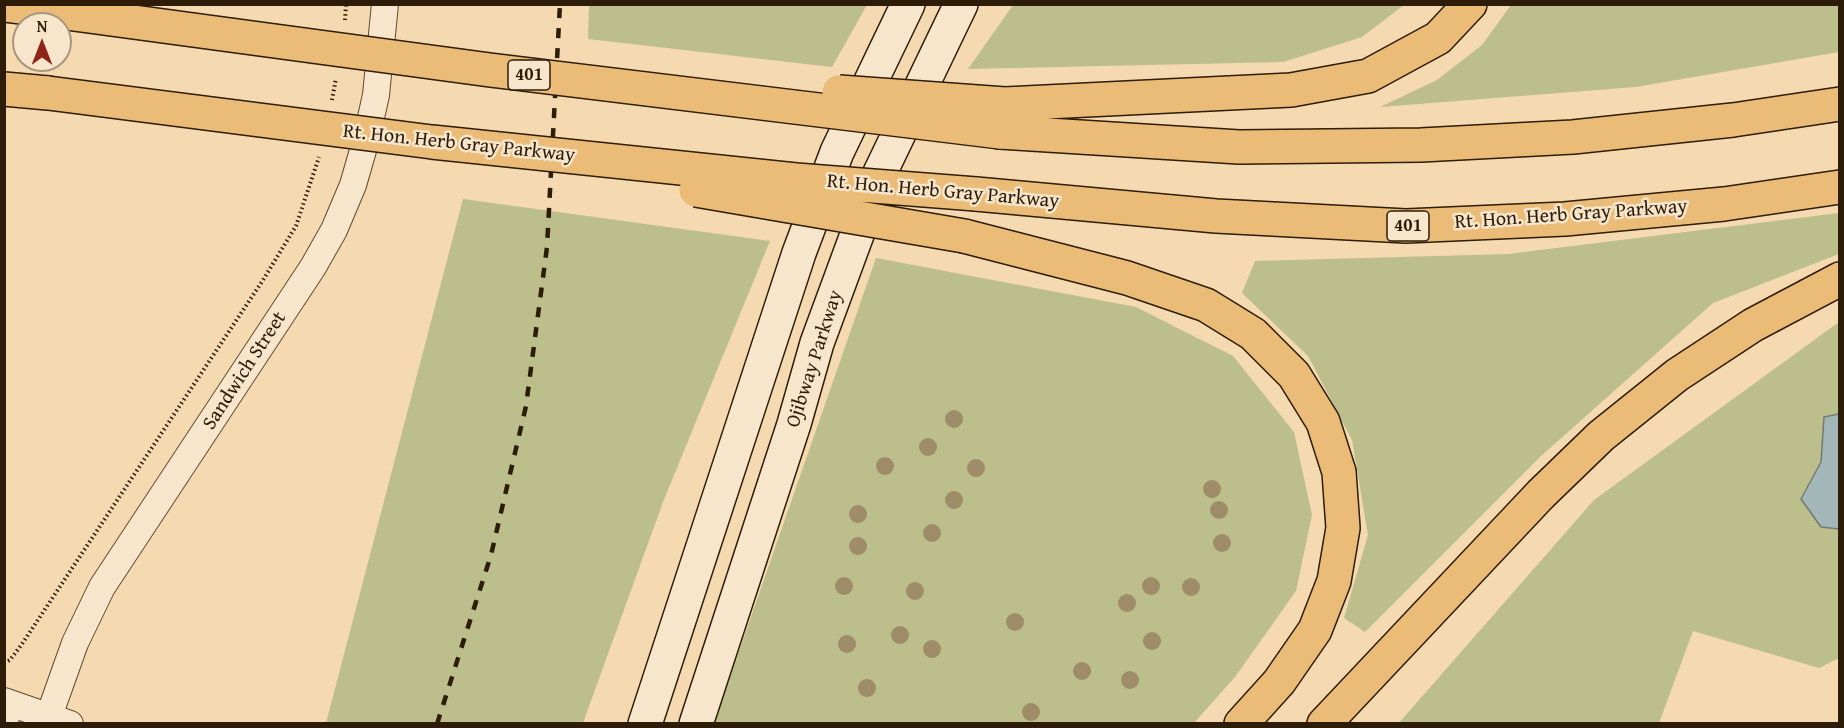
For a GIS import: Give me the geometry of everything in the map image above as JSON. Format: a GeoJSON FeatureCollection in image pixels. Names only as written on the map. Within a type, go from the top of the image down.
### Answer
{"type":"FeatureCollection","features":[{"type":"Feature","properties":{"kind":"highway"},"geometry":{"type":"LineString","coordinates":[[1003,118],[1291,90],[1368,76],[1438,38],[1470,4]]}},
{"type":"Feature","properties":{"kind":"highway","name":"401"},"geometry":{"type":"LineString","coordinates":[[4,5],[490,70],[1003,118],[1239,147],[1421,145],[1573,137],[1733,120],[1839,104]]}},
{"type":"Feature","properties":{"kind":"highway","name":"Rt. Hon. Herb Gray Parkway"},"geometry":{"type":"LineString","coordinates":[[4,89],[432,142],[796,180],[1216,216],[1406,226],[1565,219],[1724,204],[1839,187]]}},
{"type":"Feature","properties":{"kind":"highway"},"geometry":{"type":"LineString","coordinates":[[432,142],[964,236],[1116,275],[1206,305],[1254,334],[1294,375],[1323,422],[1339,472],[1343,528],[1334,581],[1315,630],[1279,682],[1241,723]]}},
{"type":"Feature","properties":{"kind":"highway"},"geometry":{"type":"LineString","coordinates":[[1324,723],[1541,494],[1601,435],[1677,375],[1734,337],[1839,279]]}},
{"type":"Feature","properties":{"kind":"main road"},"geometry":{"type":"LineString","coordinates":[[645,723],[799,253],[837,152],[908,4]]}},
{"type":"Feature","properties":{"kind":"main road","name":"Ojibway Parkway"},"geometry":{"type":"LineString","coordinates":[[696,723],[825,321],[879,175],[961,4]]}},
{"type":"Feature","properties":{"kind":"street","name":"Sandwich Street"},"geometry":{"type":"LineString","coordinates":[[60,720],[75,643],[102,587],[313,267],[334,230],[353,185],[366,140],[376,95],[385,4]]}},
{"type":"Feature","properties":{"kind":"street"},"geometry":{"type":"LineString","coordinates":[[10,710],[60,720]]}},
{"type":"Feature","properties":{"kind":"path"},"geometry":{"type":"LineString","coordinates":[[345,25],[346,4]]}},
{"type":"Feature","properties":{"kind":"path"},"geometry":{"type":"LineString","coordinates":[[331,105],[337,71]]}},
{"type":"Feature","properties":{"kind":"path"},"geometry":{"type":"LineString","coordinates":[[4,663],[10,660],[22,644],[263,280],[296,226],[320,155]]}},
{"type":"Feature","properties":{"kind":"green space"},"geometry":{"type":"Polygon","coordinates":[[[589,4],[867,5],[832,67],[588,39],[589,4]]]}},
{"type":"Feature","properties":{"kind":"green space"},"geometry":{"type":"Polygon","coordinates":[[[1013,5],[1404,5],[1362,37],[1283,62],[968,69],[1013,5]]]}},
{"type":"Feature","properties":{"kind":"green space"},"geometry":{"type":"Polygon","coordinates":[[[1511,5],[1839,5],[1839,52],[1636,87],[1380,107],[1437,80],[1482,45],[1511,5]]]}},
{"type":"Feature","properties":{"kind":"green space"},"geometry":{"type":"Polygon","coordinates":[[[463,199],[770,241],[663,502],[583,723],[326,723],[463,199]]]}},
{"type":"Feature","properties":{"kind":"green space"},"geometry":{"type":"Polygon","coordinates":[[[1839,213],[1839,254],[1713,303],[1540,457],[1365,632],[1344,618],[1368,535],[1352,440],[1308,356],[1242,293],[1255,261],[1508,254],[1839,213]]]}},
{"type":"Feature","properties":{"kind":"green space"},"geometry":{"type":"Polygon","coordinates":[[[876,258],[1136,307],[1233,356],[1294,432],[1312,515],[1296,591],[1235,677],[1194,723],[714,723],[876,258]]]}},
{"type":"Feature","properties":{"kind":"green space"},"geometry":{"type":"Polygon","coordinates":[[[1839,322],[1839,658],[1819,668],[1693,631],[1659,723],[1398,724],[1594,500],[1839,322]]]}},
{"type":"Feature","properties":{"kind":"shaded area"},"geometry":{"type":"Polygon","coordinates":[[[1840,414],[1839,529],[1821,527],[1801,499],[1821,462],[1824,417],[1840,414]]]}},
{"type":"Feature","properties":{"kind":"railway"},"geometry":{"type":"LineString","coordinates":[[437,724],[491,555],[526,406],[547,247],[560,4]]}}]}
